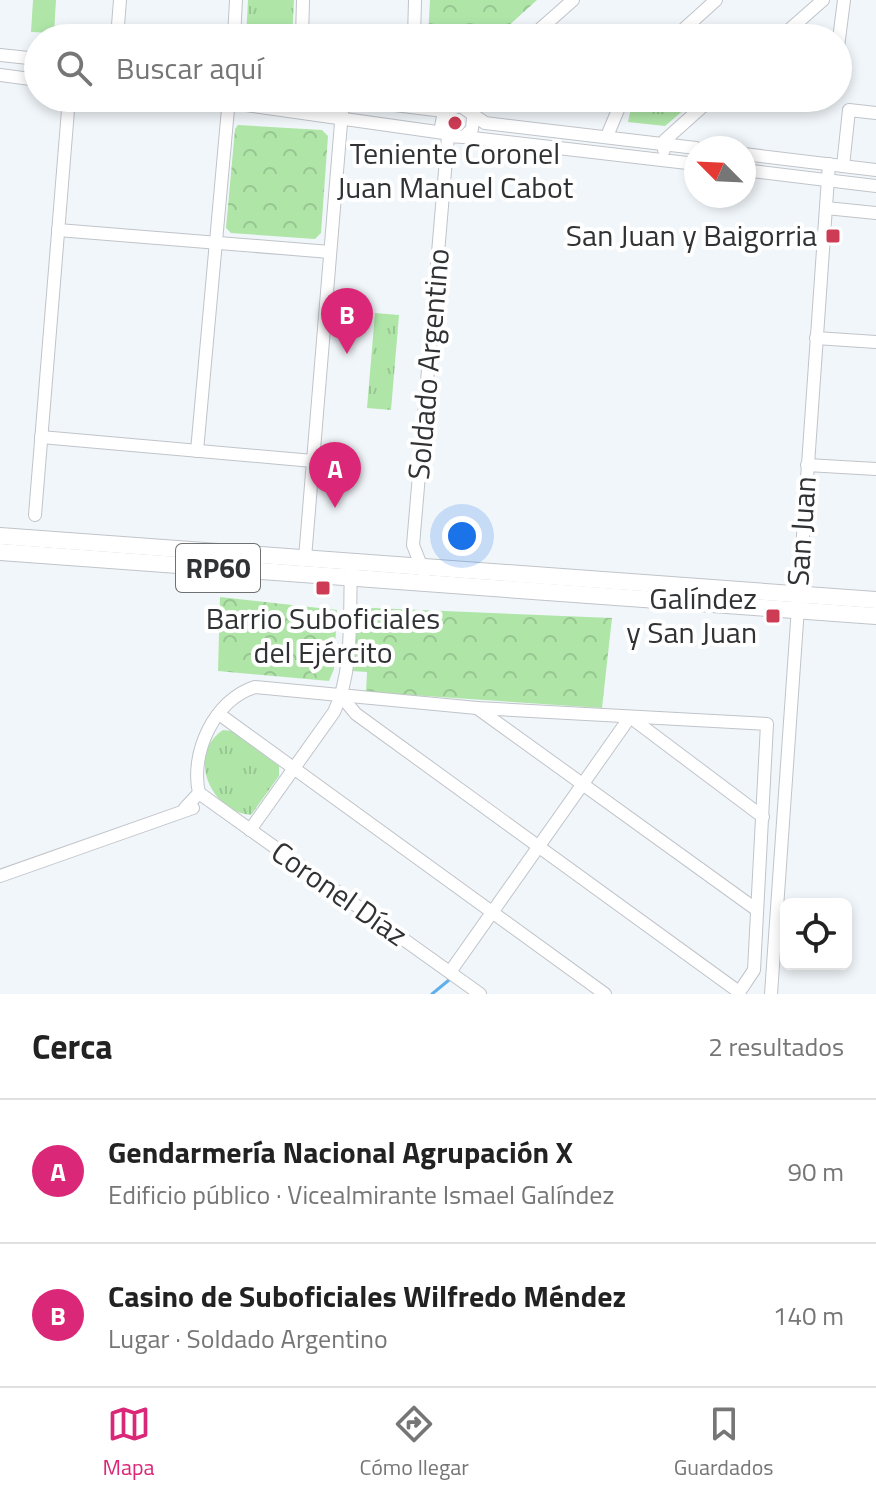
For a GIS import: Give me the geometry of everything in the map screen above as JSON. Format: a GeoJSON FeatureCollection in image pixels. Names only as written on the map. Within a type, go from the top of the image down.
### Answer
{"type":"FeatureCollection","features":[{"type":"Feature","properties":{"kind":"main road","name":"RP60"},"geometry":{"type":"LineString","coordinates":[[0,536],[305,558],[351,570],[437,584],[797,602],[876,600]]}},
{"type":"Feature","properties":{"kind":"main road","name":"RP60"},"geometry":{"type":"LineString","coordinates":[[0,552],[351,570],[420,566],[797,602],[876,616]]}},
{"type":"Feature","properties":{"kind":"street"},"geometry":{"type":"LineString","coordinates":[[118,24],[120,0]]}},
{"type":"Feature","properties":{"kind":"street"},"geometry":{"type":"LineString","coordinates":[[235,24],[236,0]]}},
{"type":"Feature","properties":{"kind":"street"},"geometry":{"type":"LineString","coordinates":[[302,24],[303,0]]}},
{"type":"Feature","properties":{"kind":"street"},"geometry":{"type":"LineString","coordinates":[[414,24],[415,0]]}},
{"type":"Feature","properties":{"kind":"street"},"geometry":{"type":"LineString","coordinates":[[546,24],[573,0]]}},
{"type":"Feature","properties":{"kind":"street"},"geometry":{"type":"LineString","coordinates":[[689,24],[716,0]]}},
{"type":"Feature","properties":{"kind":"street"},"geometry":{"type":"LineString","coordinates":[[796,24],[823,0]]}},
{"type":"Feature","properties":{"kind":"street"},"geometry":{"type":"LineString","coordinates":[[841,24],[844,0]]}},
{"type":"Feature","properties":{"kind":"street"},"geometry":{"type":"LineString","coordinates":[[0,55],[24,58]]}},
{"type":"Feature","properties":{"kind":"street"},"geometry":{"type":"LineString","coordinates":[[0,75],[24,78]]}},
{"type":"Feature","properties":{"kind":"street"},"geometry":{"type":"LineString","coordinates":[[852,110],[876,113]]}},
{"type":"Feature","properties":{"kind":"street"},"geometry":{"type":"LineString","coordinates":[[35,515],[68,112]]}},
{"type":"Feature","properties":{"kind":"street"},"geometry":{"type":"LineString","coordinates":[[197,451],[227,112]]}},
{"type":"Feature","properties":{"kind":"street"},"geometry":{"type":"LineString","coordinates":[[313,112],[446,135],[684,163]]}},
{"type":"Feature","properties":{"kind":"street"},"geometry":{"type":"LineString","coordinates":[[305,558],[342,112]]}},
{"type":"Feature","properties":{"kind":"street"},"geometry":{"type":"LineString","coordinates":[[446,135],[440,121],[448,112]]}},
{"type":"Feature","properties":{"kind":"street"},"geometry":{"type":"LineString","coordinates":[[469,112],[485,123],[684,146]]}},
{"type":"Feature","properties":{"kind":"street"},"geometry":{"type":"LineString","coordinates":[[607,136],[617,112]]}},
{"type":"Feature","properties":{"kind":"street"},"geometry":{"type":"LineString","coordinates":[[663,160],[665,144],[698,112]]}},
{"type":"Feature","properties":{"kind":"street"},"geometry":{"type":"LineString","coordinates":[[843,166],[849,112]]}},
{"type":"Feature","properties":{"kind":"street"},"geometry":{"type":"LineString","coordinates":[[464,137],[472,129],[473,117]]}},
{"type":"Feature","properties":{"kind":"street","name":"Soldado Argentino"},"geometry":{"type":"LineString","coordinates":[[420,566],[413,545],[446,135]]}},
{"type":"Feature","properties":{"kind":"street"},"geometry":{"type":"LineString","coordinates":[[756,155],[876,170]]}},
{"type":"Feature","properties":{"kind":"street","name":"San Juan"},"geometry":{"type":"LineString","coordinates":[[771,994],[829,164]]}},
{"type":"Feature","properties":{"kind":"street"},"geometry":{"type":"LineString","coordinates":[[756,171],[876,186]]}},
{"type":"Feature","properties":{"kind":"street"},"geometry":{"type":"LineString","coordinates":[[826,208],[876,213]]}},
{"type":"Feature","properties":{"kind":"street"},"geometry":{"type":"LineString","coordinates":[[58,230],[330,252]]}},
{"type":"Feature","properties":{"kind":"street"},"geometry":{"type":"LineString","coordinates":[[816,338],[876,342]]}},
{"type":"Feature","properties":{"kind":"street"},"geometry":{"type":"LineString","coordinates":[[41,437],[313,461]]}},
{"type":"Feature","properties":{"kind":"street"},"geometry":{"type":"LineString","coordinates":[[807,465],[876,469]]}},
{"type":"Feature","properties":{"kind":"street"},"geometry":{"type":"LineString","coordinates":[[420,566],[437,584]]}},
{"type":"Feature","properties":{"kind":"street"},"geometry":{"type":"LineString","coordinates":[[250,830],[341,696],[346,665],[351,570]]}},
{"type":"Feature","properties":{"kind":"street"},"geometry":{"type":"LineString","coordinates":[[185,808],[199,793],[199,756],[219,714],[237,696],[255,687],[477,708],[767,724],[754,970],[738,993],[356,714],[341,696]]}},
{"type":"Feature","properties":{"kind":"street"},"geometry":{"type":"LineString","coordinates":[[477,708],[757,910]]}},
{"type":"Feature","properties":{"kind":"street"},"geometry":{"type":"LineString","coordinates":[[219,714],[605,994]]}},
{"type":"Feature","properties":{"kind":"street"},"geometry":{"type":"LineString","coordinates":[[450,972],[630,717]]}},
{"type":"Feature","properties":{"kind":"street"},"geometry":{"type":"LineString","coordinates":[[630,717],[763,817]]}},
{"type":"Feature","properties":{"kind":"street","name":"Coronel Díaz"},"geometry":{"type":"LineString","coordinates":[[199,793],[480,994]]}},
{"type":"Feature","properties":{"kind":"street"},"geometry":{"type":"LineString","coordinates":[[0,876],[185,808],[221,810]]}},
{"type":"Feature","properties":{"kind":"green space"},"geometry":{"type":"Polygon","coordinates":[[[33,0],[56,0],[55,24],[32,24],[33,0]]]}},
{"type":"Feature","properties":{"kind":"green space"},"geometry":{"type":"Polygon","coordinates":[[[248,0],[294,0],[293,24],[247,24],[248,0]]]}},
{"type":"Feature","properties":{"kind":"green space"},"geometry":{"type":"Polygon","coordinates":[[[430,0],[537,0],[510,24],[429,24],[430,0]]]}},
{"type":"Feature","properties":{"kind":"green space"},"geometry":{"type":"Polygon","coordinates":[[[630,112],[682,112],[665,126],[628,122],[630,112]]]}},
{"type":"Feature","properties":{"kind":"green space"},"geometry":{"type":"Polygon","coordinates":[[[238,125],[322,130],[328,136],[321,233],[315,239],[231,233],[226,228],[235,129],[238,125]]]}},
{"type":"Feature","properties":{"kind":"green space"},"geometry":{"type":"Polygon","coordinates":[[[375,313],[399,315],[391,410],[367,408],[375,313]]]}},
{"type":"Feature","properties":{"kind":"green space"},"geometry":{"type":"Polygon","coordinates":[[[220,597],[337,610],[334,669],[329,681],[218,671],[220,597]]]}},
{"type":"Feature","properties":{"kind":"green space"},"geometry":{"type":"Polygon","coordinates":[[[373,608],[612,618],[602,708],[366,692],[367,672],[351,671],[353,612],[373,608]]]}},
{"type":"Feature","properties":{"kind":"green space"},"geometry":{"type":"Polygon","coordinates":[[[223,730],[232,731],[279,766],[279,776],[251,815],[224,804],[208,780],[206,753],[212,740],[223,730]]]}},
{"type":"Feature","properties":{"kind":"waterway"},"geometry":{"type":"LineString","coordinates":[[432,994],[449,980]]}},
{"type":"Feature","properties":{"kind":"place","name":"Teniente Coronel Juan Manuel Cabot"},"geometry":{"type":"Point","coordinates":[455,123]}},
{"type":"Feature","properties":{"kind":"place","name":"San Juan y Baigorria"},"geometry":{"type":"Point","coordinates":[833,236]}},
{"type":"Feature","properties":{"kind":"place","name":"Casino de Suboficiales Wilfredo Méndez"},"geometry":{"type":"Point","coordinates":[347,354]}},
{"type":"Feature","properties":{"kind":"place","name":"Gendarmería Nacional Agrupación X"},"geometry":{"type":"Point","coordinates":[335,508]}},
{"type":"Feature","properties":{"kind":"place","name":"Barrio Suboficiales del Ejército"},"geometry":{"type":"Point","coordinates":[323,588]}},
{"type":"Feature","properties":{"kind":"place","name":"Galíndez y San Juan"},"geometry":{"type":"Point","coordinates":[773,616]}}]}
